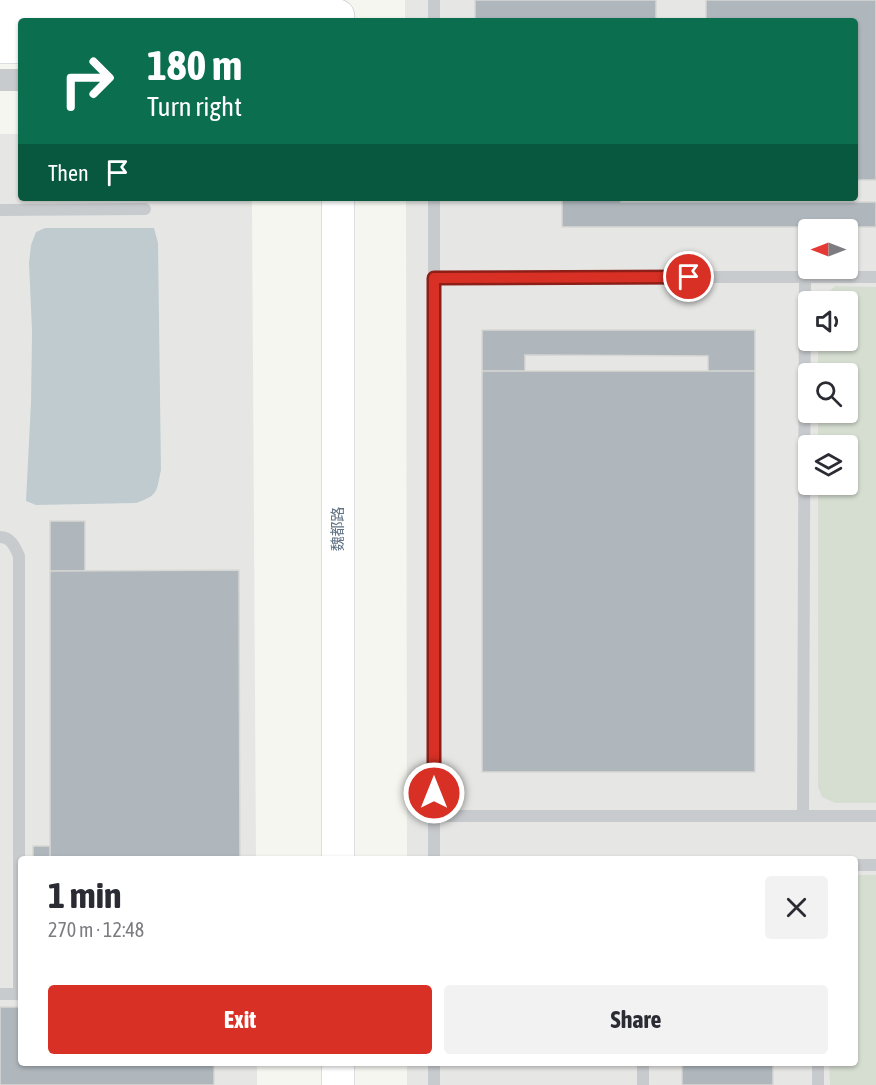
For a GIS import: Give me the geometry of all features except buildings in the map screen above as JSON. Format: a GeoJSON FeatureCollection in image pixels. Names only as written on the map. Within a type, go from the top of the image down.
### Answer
{"type":"FeatureCollection","features":[{"type":"Feature","properties":{"kind":"main road"},"geometry":{"type":"LineString","coordinates":[[0,16],[265,8],[327,12]]}},
{"type":"Feature","properties":{"kind":"main road"},"geometry":{"type":"LineString","coordinates":[[0,47],[18,47]]}},
{"type":"Feature","properties":{"kind":"main road","name":"魏都路"},"geometry":{"type":"LineString","coordinates":[[317,201],[317,856]]}},
{"type":"Feature","properties":{"kind":"main road","name":"魏都路"},"geometry":{"type":"LineString","coordinates":[[338,201],[338,856]]}},
{"type":"Feature","properties":{"kind":"main road"},"geometry":{"type":"LineString","coordinates":[[317,1066],[317,1085]]}},
{"type":"Feature","properties":{"kind":"main road"},"geometry":{"type":"LineString","coordinates":[[338,1066],[338,1085]]}},
{"type":"Feature","properties":{"kind":"street"},"geometry":{"type":"LineString","coordinates":[[0,80],[18,80]]}},
{"type":"Feature","properties":{"kind":"lane"},"geometry":{"type":"LineString","coordinates":[[434,0],[434,18]]}},
{"type":"Feature","properties":{"kind":"lane"},"geometry":{"type":"LineString","coordinates":[[434,201],[434,856]]}},
{"type":"Feature","properties":{"kind":"lane"},"geometry":{"type":"LineString","coordinates":[[0,210],[145,209]]}},
{"type":"Feature","properties":{"kind":"lane"},"geometry":{"type":"LineString","coordinates":[[434,278],[798,277]]}},
{"type":"Feature","properties":{"kind":"lane"},"geometry":{"type":"LineString","coordinates":[[858,277],[876,277]]}},
{"type":"Feature","properties":{"kind":"lane"},"geometry":{"type":"LineString","coordinates":[[803,816],[805,279]]}},
{"type":"Feature","properties":{"kind":"lane"},"geometry":{"type":"LineString","coordinates":[[0,537],[5,537],[14,544],[19,556],[20,856]]}},
{"type":"Feature","properties":{"kind":"lane"},"geometry":{"type":"LineString","coordinates":[[434,816],[876,816]]}},
{"type":"Feature","properties":{"kind":"lane"},"geometry":{"type":"LineString","coordinates":[[858,865],[876,865]]}},
{"type":"Feature","properties":{"kind":"lane"},"geometry":{"type":"LineString","coordinates":[[0,994],[18,994]]}},
{"type":"Feature","properties":{"kind":"lane"},"geometry":{"type":"LineString","coordinates":[[434,1066],[434,1085]]}},
{"type":"Feature","properties":{"kind":"lane"},"geometry":{"type":"LineString","coordinates":[[643,1066],[643,1085]]}},
{"type":"Feature","properties":{"kind":"lane"},"geometry":{"type":"LineString","coordinates":[[818,1066],[818,1085]]}},
{"type":"Feature","properties":{"kind":"shaded area"},"geometry":{"type":"Polygon","coordinates":[[[405,0],[876,0],[876,1085],[407,1085],[407,1066],[858,1066],[858,856],[407,856],[406,201],[858,201],[858,18],[405,18],[405,0]]]}},
{"type":"Feature","properties":{"kind":"shaded area"},"geometry":{"type":"Polygon","coordinates":[[[0,134],[18,134],[18,201],[252,201],[256,856],[18,856],[18,1066],[257,1066],[257,1085],[0,1085],[0,134]]]}},
{"type":"Feature","properties":{"kind":"shaded area"},"geometry":{"type":"Polygon","coordinates":[[[45,228],[154,228],[158,243],[161,470],[153,495],[136,503],[36,505],[26,501],[32,331],[29,263],[31,245],[36,232],[45,228]]]}},
{"type":"Feature","properties":{"kind":"shaded area"},"geometry":{"type":"Polygon","coordinates":[[[835,286],[876,287],[876,803],[835,803],[822,797],[818,787],[818,495],[858,495],[858,435],[818,435],[818,423],[858,423],[858,363],[818,363],[818,351],[858,351],[858,291],[830,291],[835,286]]]}},
{"type":"Feature","properties":{"kind":"shaded area"},"geometry":{"type":"Polygon","coordinates":[[[858,875],[876,875],[876,1085],[830,1085],[829,1066],[858,1066],[858,875]]]}},
{"type":"Feature","properties":{"kind":"route"},"geometry":{"type":"LineString","coordinates":[[434,793],[434,278],[689,277]]}}]}
